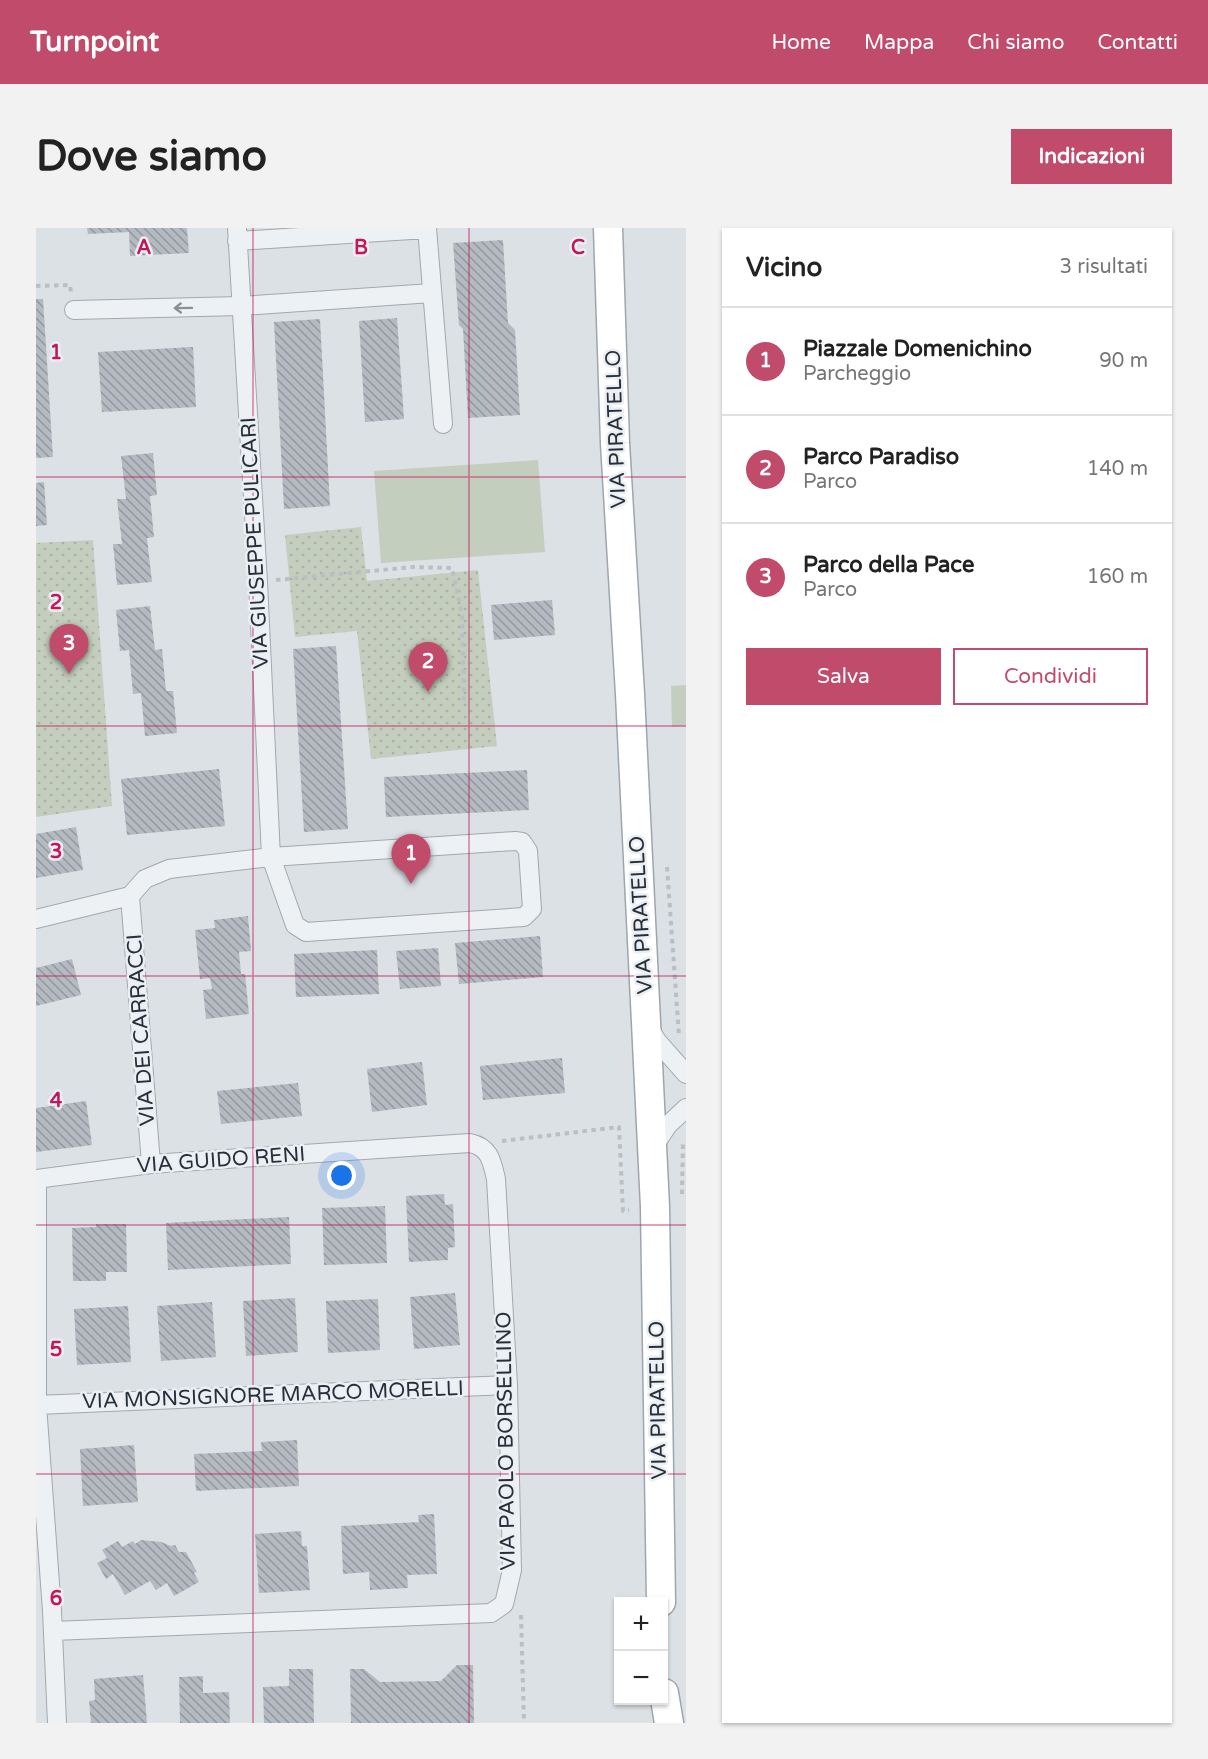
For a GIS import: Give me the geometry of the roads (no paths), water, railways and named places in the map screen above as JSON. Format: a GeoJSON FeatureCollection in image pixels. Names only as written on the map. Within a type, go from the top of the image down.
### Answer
{"type":"FeatureCollection","features":[{"type":"Feature","properties":{"kind":"main road","name":"VIA PIRATELLO"},"geometry":{"type":"LineString","coordinates":[[608,228],[615,443],[630,682],[655,1207],[661,1597]]}},
{"type":"Feature","properties":{"kind":"main road"},"geometry":{"type":"LineString","coordinates":[[656,1723],[659,1705]]}},
{"type":"Feature","properties":{"kind":"main road"},"geometry":{"type":"LineString","coordinates":[[665,1705],[669,1723]]}},
{"type":"Feature","properties":{"kind":"street"},"geometry":{"type":"LineString","coordinates":[[237,235],[427,229],[443,424]]}},
{"type":"Feature","properties":{"kind":"street","name":"VIA GIUSEPPE PULICARI"},"geometry":{"type":"LineString","coordinates":[[237,235],[258,582],[271,857],[295,925],[306,932],[524,917],[532,909],[528,851],[519,841],[271,857]]}},
{"type":"Feature","properties":{"kind":"street"},"geometry":{"type":"LineString","coordinates":[[74,310],[241,306],[432,293]]}},
{"type":"Feature","properties":{"kind":"street"},"geometry":{"type":"LineString","coordinates":[[36,920],[130,896],[145,879],[169,870],[271,857]]}},
{"type":"Feature","properties":{"kind":"street","name":"VIA DEI CARRACCI"},"geometry":{"type":"LineString","coordinates":[[130,896],[151,1164]]}},
{"type":"Feature","properties":{"kind":"street"},"geometry":{"type":"LineString","coordinates":[[646,1023],[657,1041],[680,1070],[686,1074]]}},
{"type":"Feature","properties":{"kind":"street"},"geometry":{"type":"LineString","coordinates":[[652,1149],[668,1125],[686,1108]]}},
{"type":"Feature","properties":{"kind":"street","name":"VIA GUIDO RENI"},"geometry":{"type":"LineString","coordinates":[[37,1179],[151,1164],[470,1143],[485,1149]]}},
{"type":"Feature","properties":{"kind":"street","name":"VIA PAOLO BORSELLINO"},"geometry":{"type":"LineString","coordinates":[[53,1631],[491,1613],[504,1604],[512,1570],[508,1385],[495,1179],[493,1165],[485,1149]]}},
{"type":"Feature","properties":{"kind":"street"},"geometry":{"type":"LineString","coordinates":[[37,1179],[37,1405],[44,1611],[53,1631],[57,1723]]}},
{"type":"Feature","properties":{"kind":"street","name":"VIA MONSIGNORE MARCO MORELLI"},"geometry":{"type":"LineString","coordinates":[[37,1405],[508,1385]]}},
{"type":"Feature","properties":{"kind":"place","name":"Parco della Pace"},"geometry":{"type":"Point","coordinates":[69,674]}},
{"type":"Feature","properties":{"kind":"place","name":"Parco Paradiso"},"geometry":{"type":"Point","coordinates":[428,692]}},
{"type":"Feature","properties":{"kind":"place","name":"Piazzale Domenichino"},"geometry":{"type":"Point","coordinates":[411,884]}}]}
